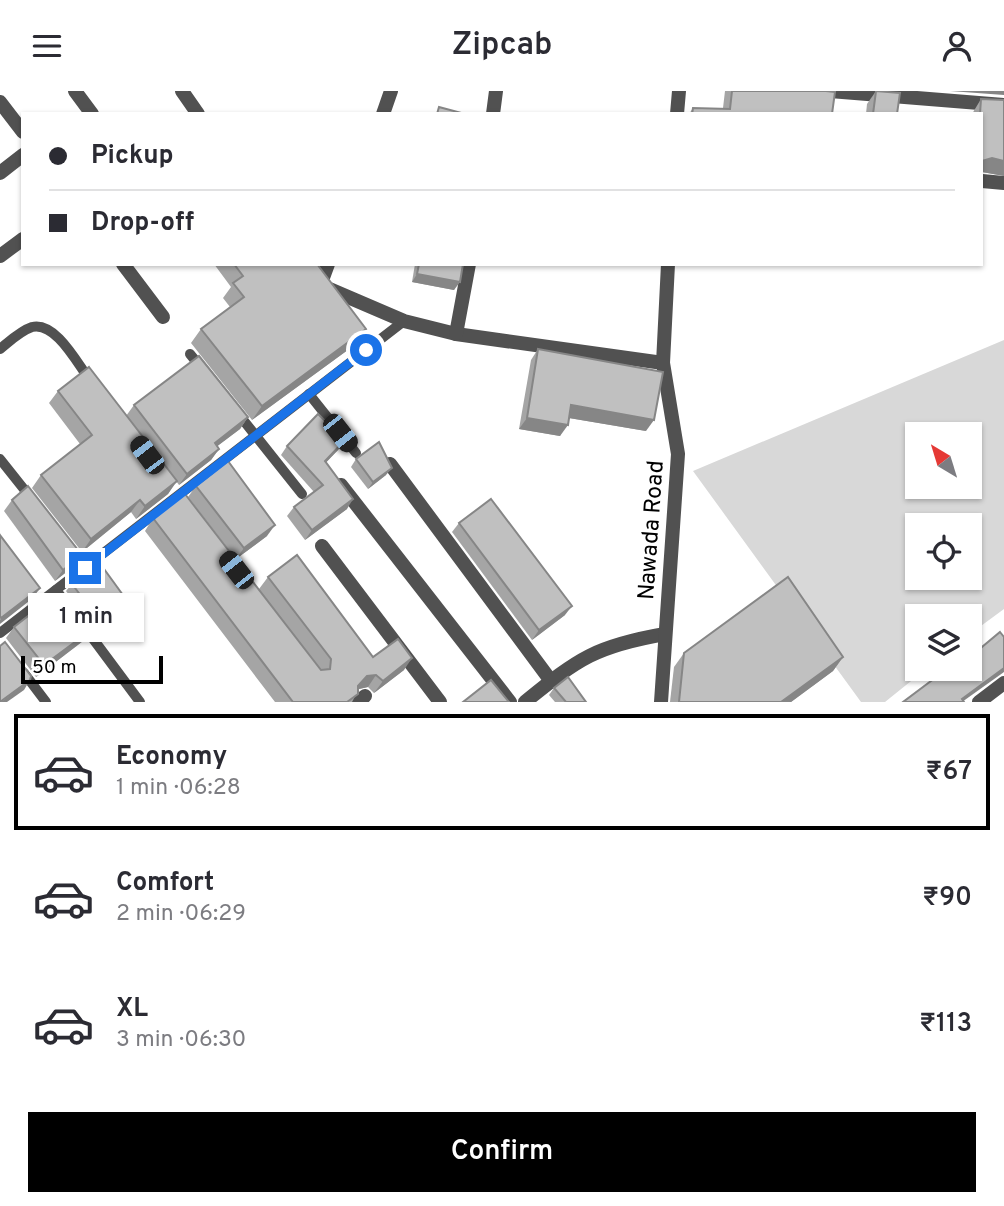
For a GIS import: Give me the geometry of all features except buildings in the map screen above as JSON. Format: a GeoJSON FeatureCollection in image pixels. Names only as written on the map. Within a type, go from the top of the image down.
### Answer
{"type":"FeatureCollection","features":[{"type":"Feature","properties":{"kind":"street"},"geometry":{"type":"LineString","coordinates":[[75,91],[91,112]]}},
{"type":"Feature","properties":{"kind":"street"},"geometry":{"type":"LineString","coordinates":[[182,91],[197,112]]}},
{"type":"Feature","properties":{"kind":"street"},"geometry":{"type":"LineString","coordinates":[[384,112],[391,91]]}},
{"type":"Feature","properties":{"kind":"street"},"geometry":{"type":"LineString","coordinates":[[493,112],[496,91]]}},
{"type":"Feature","properties":{"kind":"street"},"geometry":{"type":"LineString","coordinates":[[677,112],[679,91]]}},
{"type":"Feature","properties":{"kind":"street"},"geometry":{"type":"LineString","coordinates":[[830,91],[1004,105]]}},
{"type":"Feature","properties":{"kind":"street"},"geometry":{"type":"LineString","coordinates":[[0,102],[21,129]]}},
{"type":"Feature","properties":{"kind":"street"},"geometry":{"type":"LineString","coordinates":[[0,173],[21,157]]}},
{"type":"Feature","properties":{"kind":"street"},"geometry":{"type":"LineString","coordinates":[[983,181],[1004,183]]}},
{"type":"Feature","properties":{"kind":"street"},"geometry":{"type":"LineString","coordinates":[[0,256],[21,240]]}},
{"type":"Feature","properties":{"kind":"street"},"geometry":{"type":"LineString","coordinates":[[125,266],[163,317]]}},
{"type":"Feature","properties":{"kind":"street"},"geometry":{"type":"LineString","coordinates":[[309,266],[321,283],[339,294],[404,321],[456,334],[663,363]]}},
{"type":"Feature","properties":{"kind":"street"},"geometry":{"type":"LineString","coordinates":[[321,283],[327,266]]}},
{"type":"Feature","properties":{"kind":"street"},"geometry":{"type":"LineString","coordinates":[[456,334],[469,266]]}},
{"type":"Feature","properties":{"kind":"street","name":"Nawada Road"},"geometry":{"type":"LineString","coordinates":[[661,702],[678,454],[663,363],[668,266]]}},
{"type":"Feature","properties":{"kind":"street"},"geometry":{"type":"LineString","coordinates":[[390,464],[551,681]]}},
{"type":"Feature","properties":{"kind":"street"},"geometry":{"type":"LineString","coordinates":[[336,478],[510,702]]}},
{"type":"Feature","properties":{"kind":"street"},"geometry":{"type":"LineString","coordinates":[[322,546],[440,702]]}},
{"type":"Feature","properties":{"kind":"street"},"geometry":{"type":"LineString","coordinates":[[525,702],[570,665],[607,646],[665,633]]}},
{"type":"Feature","properties":{"kind":"street"},"geometry":{"type":"LineString","coordinates":[[979,702],[1004,683]]}},
{"type":"Feature","properties":{"kind":"lane"},"geometry":{"type":"LineString","coordinates":[[2,629],[404,321]]}},
{"type":"Feature","properties":{"kind":"lane"},"geometry":{"type":"LineString","coordinates":[[0,349],[20,333],[33,327],[43,327],[55,335],[96,388]]}},
{"type":"Feature","properties":{"kind":"lane"},"geometry":{"type":"LineString","coordinates":[[190,354],[206,374]]}},
{"type":"Feature","properties":{"kind":"lane"},"geometry":{"type":"LineString","coordinates":[[309,394],[356,453]]}},
{"type":"Feature","properties":{"kind":"lane"},"geometry":{"type":"LineString","coordinates":[[231,405],[302,494]]}},
{"type":"Feature","properties":{"kind":"lane"},"geometry":{"type":"LineString","coordinates":[[0,459],[34,502]]}},
{"type":"Feature","properties":{"kind":"lane"},"geometry":{"type":"LineString","coordinates":[[170,485],[186,506]]}},
{"type":"Feature","properties":{"kind":"lane"},"geometry":{"type":"LineString","coordinates":[[77,557],[85,568]]}},
{"type":"Feature","properties":{"kind":"lane"},"geometry":{"type":"LineString","coordinates":[[56,590],[140,702]]}},
{"type":"Feature","properties":{"kind":"lane"},"geometry":{"type":"LineString","coordinates":[[15,662],[46,702]]}},
{"type":"Feature","properties":{"kind":"shaded area"},"geometry":{"type":"Polygon","coordinates":[[[1004,340],[1004,609],[982,625],[982,604],[905,604],[905,681],[911,681],[885,702],[861,702],[693,471],[1004,340]]]}},
{"type":"Feature","properties":{"kind":"route"},"geometry":{"type":"LineString","coordinates":[[85,568],[366,350]]}}]}
